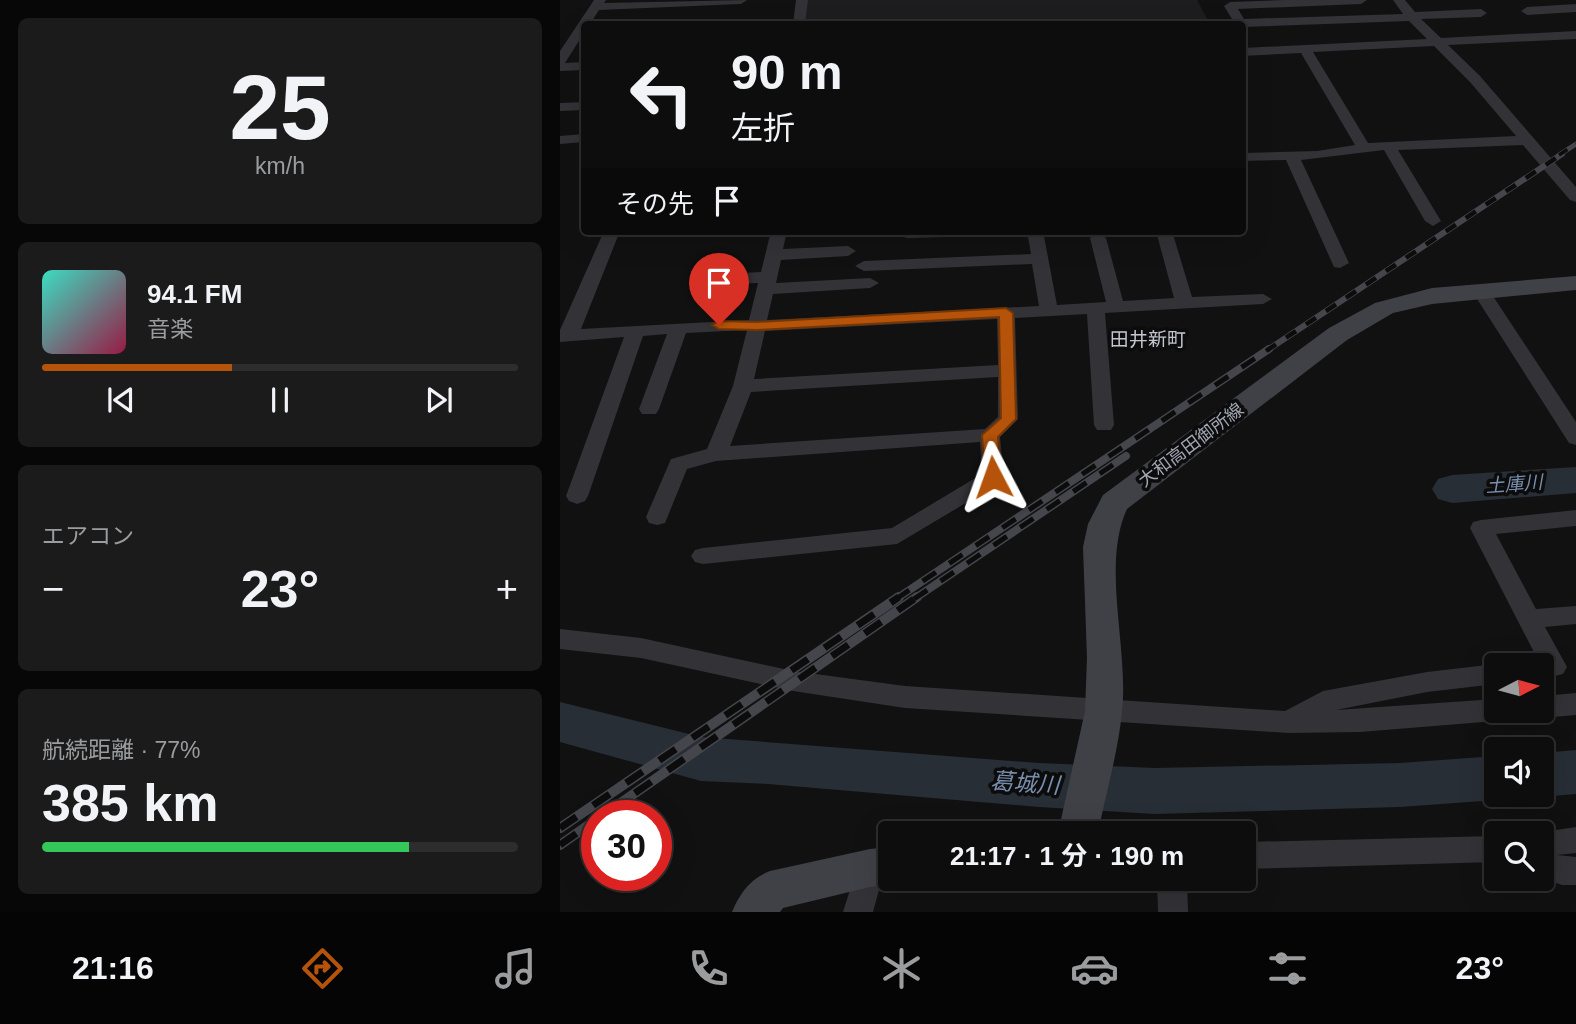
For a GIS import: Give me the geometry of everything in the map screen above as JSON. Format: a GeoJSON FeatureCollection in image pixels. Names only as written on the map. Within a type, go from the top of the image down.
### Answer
{"type":"FeatureCollection","features":[{"type":"Feature","properties":{"kind":"main road","name":"大和高田御所線"},"geometry":{"type":"LineString","coordinates":[[1080,821],[1101,721],[1105,658],[1100,547],[1104,524],[1114,503],[1338,334],[1395,303],[1432,296],[1576,283]]}},
{"type":"Feature","properties":{"kind":"main road"},"geometry":{"type":"LineString","coordinates":[[753,912],[770,891],[878,868]]}},
{"type":"Feature","properties":{"kind":"street"},"geometry":{"type":"LineString","coordinates":[[583,21],[598,4],[741,0]]}},
{"type":"Feature","properties":{"kind":"street"},"geometry":{"type":"LineString","coordinates":[[799,21],[802,0]]}},
{"type":"Feature","properties":{"kind":"street"},"geometry":{"type":"LineString","coordinates":[[1239,21],[1230,6],[1361,0]]}},
{"type":"Feature","properties":{"kind":"street"},"geometry":{"type":"LineString","coordinates":[[1399,0],[1411,17],[1475,79],[1576,197]]}},
{"type":"Feature","properties":{"kind":"street"},"geometry":{"type":"LineString","coordinates":[[1527,11],[1576,9]]}},
{"type":"Feature","properties":{"kind":"street"},"geometry":{"type":"LineString","coordinates":[[1246,23],[1481,13]]}},
{"type":"Feature","properties":{"kind":"street"},"geometry":{"type":"LineString","coordinates":[[560,61],[573,33]]}},
{"type":"Feature","properties":{"kind":"street"},"geometry":{"type":"LineString","coordinates":[[1246,52],[1576,35]]}},
{"type":"Feature","properties":{"kind":"street"},"geometry":{"type":"LineString","coordinates":[[1305,50],[1364,148]]}},
{"type":"Feature","properties":{"kind":"street"},"geometry":{"type":"LineString","coordinates":[[560,67],[581,66]]}},
{"type":"Feature","properties":{"kind":"street"},"geometry":{"type":"LineString","coordinates":[[560,107],[581,106]]}},
{"type":"Feature","properties":{"kind":"street"},"geometry":{"type":"LineString","coordinates":[[560,140],[581,138]]}},
{"type":"Feature","properties":{"kind":"street"},"geometry":{"type":"LineString","coordinates":[[1246,158],[1389,146],[1527,140]]}},
{"type":"Feature","properties":{"kind":"street"},"geometry":{"type":"LineString","coordinates":[[1389,146],[1433,221]]}},
{"type":"Feature","properties":{"kind":"street"},"geometry":{"type":"LineString","coordinates":[[1291,155],[1340,263]]}},
{"type":"Feature","properties":{"kind":"street"},"geometry":{"type":"LineString","coordinates":[[610,235],[564,335],[1263,299]]}},
{"type":"Feature","properties":{"kind":"street"},"geometry":{"type":"LineString","coordinates":[[716,454],[743,386],[778,235]]}},
{"type":"Feature","properties":{"kind":"street"},"geometry":{"type":"LineString","coordinates":[[1036,235],[1049,310]]}},
{"type":"Feature","properties":{"kind":"street"},"geometry":{"type":"LineString","coordinates":[[1165,235],[1185,304]]}},
{"type":"Feature","properties":{"kind":"street"},"geometry":{"type":"LineString","coordinates":[[1098,238],[1116,307]]}},
{"type":"Feature","properties":{"kind":"street"},"geometry":{"type":"LineString","coordinates":[[773,255],[848,251]]}},
{"type":"Feature","properties":{"kind":"street"},"geometry":{"type":"LineString","coordinates":[[701,280],[766,283],[1040,259]]}},
{"type":"Feature","properties":{"kind":"street"},"geometry":{"type":"LineString","coordinates":[[1481,291],[1576,438]]}},
{"type":"Feature","properties":{"kind":"street"},"geometry":{"type":"LineString","coordinates":[[1096,308],[1104,425]]}},
{"type":"Feature","properties":{"kind":"street"},"geometry":{"type":"LineString","coordinates":[[657,517],[678,464],[716,454],[990,435],[1008,419],[1006,313]]}},
{"type":"Feature","properties":{"kind":"street"},"geometry":{"type":"LineString","coordinates":[[649,409],[679,327]]}},
{"type":"Feature","properties":{"kind":"street"},"geometry":{"type":"LineString","coordinates":[[577,496],[636,330]]}},
{"type":"Feature","properties":{"kind":"street"},"geometry":{"type":"LineString","coordinates":[[743,386],[1008,370]]}},
{"type":"Feature","properties":{"kind":"street"},"geometry":{"type":"LineString","coordinates":[[703,556],[897,536],[993,477],[990,435]]}},
{"type":"Feature","properties":{"kind":"street"},"geometry":{"type":"LineString","coordinates":[[1546,653],[1481,528],[1576,518]]}},
{"type":"Feature","properties":{"kind":"street"},"geometry":{"type":"LineString","coordinates":[[1528,619],[1576,615]]}},
{"type":"Feature","properties":{"kind":"street"},"geometry":{"type":"LineString","coordinates":[[560,639],[641,648],[793,681],[1101,721],[1360,721],[1484,711]]}},
{"type":"Feature","properties":{"kind":"street"},"geometry":{"type":"LineString","coordinates":[[1289,722],[1323,702],[1427,682],[1484,675]]}},
{"type":"Feature","properties":{"kind":"street"},"geometry":{"type":"LineString","coordinates":[[1554,706],[1576,704]]}},
{"type":"Feature","properties":{"kind":"street"},"geometry":{"type":"LineString","coordinates":[[1554,843],[1576,840]]}},
{"type":"Feature","properties":{"kind":"street"},"geometry":{"type":"LineString","coordinates":[[1256,856],[1484,849]]}},
{"type":"Feature","properties":{"kind":"street"},"geometry":{"type":"LineString","coordinates":[[1554,868],[1562,871],[1576,870]]}},
{"type":"Feature","properties":{"kind":"street"},"geometry":{"type":"LineString","coordinates":[[858,912],[878,873]]}},
{"type":"Feature","properties":{"kind":"street"},"geometry":{"type":"LineString","coordinates":[[1172,891],[1173,912]]}},
{"type":"Feature","properties":{"kind":"shaded area"},"geometry":{"type":"Polygon","coordinates":[[[806,0],[1197,0],[1208,21],[802,21],[806,0]]]}},
{"type":"Feature","properties":{"kind":"waterway","name":"土庫川"},"geometry":{"type":"LineString","coordinates":[[1452,489],[1576,480]]}},
{"type":"Feature","properties":{"kind":"waterway","name":"葛城川"},"geometry":{"type":"LineString","coordinates":[[560,722],[701,759],[768,762],[1039,785],[1154,791],[1400,785],[1484,779]]}},
{"type":"Feature","properties":{"kind":"waterway","name":"葛城川"},"geometry":{"type":"LineString","coordinates":[[1554,774],[1576,772]]}},
{"type":"Feature","properties":{"kind":"railway"},"geometry":{"type":"LineString","coordinates":[[1559,155],[1576,144]]}},
{"type":"Feature","properties":{"kind":"railway"},"geometry":{"type":"LineString","coordinates":[[1268,349],[1562,154]]}},
{"type":"Feature","properties":{"kind":"railway"},"geometry":{"type":"LineString","coordinates":[[896,599],[1268,349]]}},
{"type":"Feature","properties":{"kind":"railway"},"geometry":{"type":"LineString","coordinates":[[914,599],[1126,456]]}},
{"type":"Feature","properties":{"kind":"railway"},"geometry":{"type":"LineString","coordinates":[[560,828],[899,597]]}},
{"type":"Feature","properties":{"kind":"railway"},"geometry":{"type":"LineString","coordinates":[[625,800],[917,597]]}},
{"type":"Feature","properties":{"kind":"railway"},"geometry":{"type":"LineString","coordinates":[[560,845],[581,830]]}},
{"type":"Feature","properties":{"kind":"district","name":"田井新町"},"geometry":{"type":"Point","coordinates":[1148,339]}},
{"type":"Feature","properties":{"kind":"route"},"geometry":{"type":"LineString","coordinates":[[719,325],[757,326],[1006,313],[1008,419],[990,435],[993,477]]}}]}
